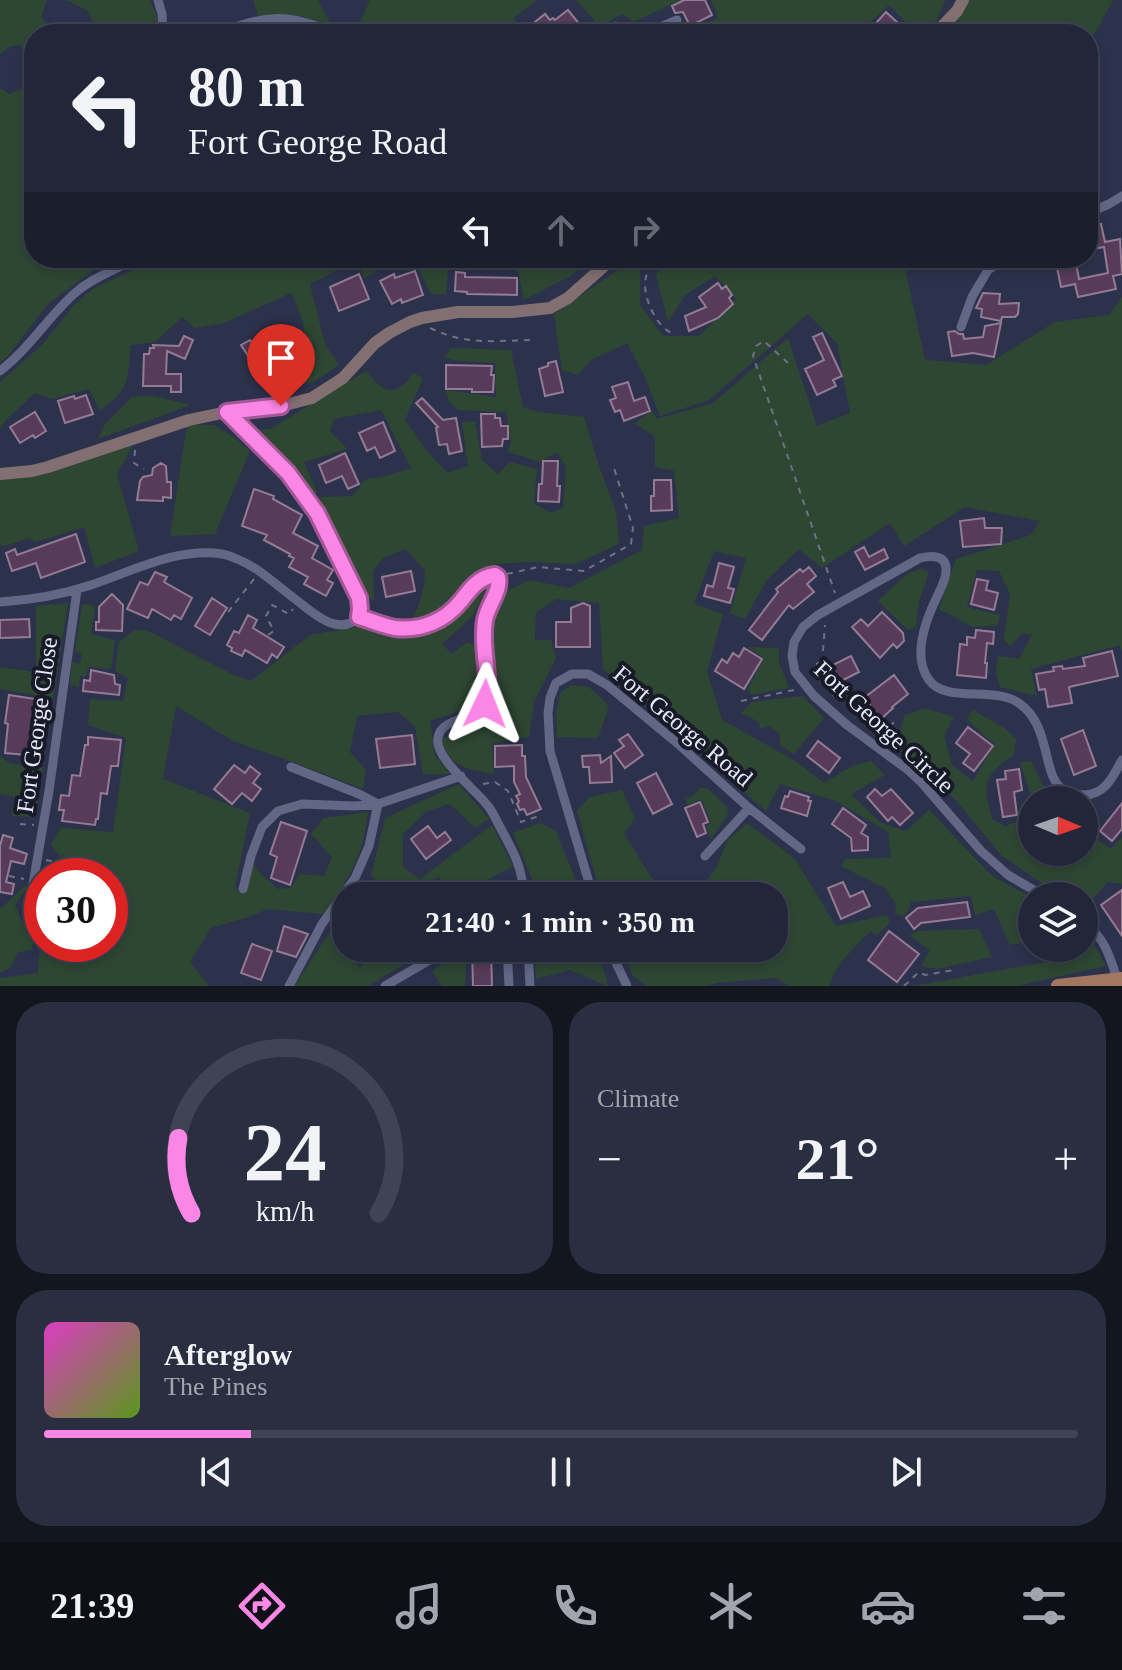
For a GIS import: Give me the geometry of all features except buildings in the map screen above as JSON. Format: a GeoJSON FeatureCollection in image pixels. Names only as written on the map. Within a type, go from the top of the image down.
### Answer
{"type":"FeatureCollection","features":[{"type":"Feature","properties":{"kind":"main road"},"geometry":{"type":"LineString","coordinates":[[1059,986],[1120,979]]}},
{"type":"Feature","properties":{"kind":"street"},"geometry":{"type":"LineString","coordinates":[[158,0],[162,24]]}},
{"type":"Feature","properties":{"kind":"street"},"geometry":{"type":"LineString","coordinates":[[943,24],[960,4]]}},
{"type":"Feature","properties":{"kind":"street"},"geometry":{"type":"LineString","coordinates":[[247,24],[277,18],[311,24]]}},
{"type":"Feature","properties":{"kind":"street"},"geometry":{"type":"LineString","coordinates":[[667,24],[677,20]]}},
{"type":"Feature","properties":{"kind":"street"},"geometry":{"type":"LineString","coordinates":[[1098,209],[1122,196]]}},
{"type":"Feature","properties":{"kind":"street"},"geometry":{"type":"LineString","coordinates":[[0,371],[22,352],[77,291],[116,268]]}},
{"type":"Feature","properties":{"kind":"street"},"geometry":{"type":"LineString","coordinates":[[0,474],[48,467],[189,420],[281,406],[312,398],[343,378],[382,338],[414,321],[458,312],[550,308],[568,298],[602,268]]}},
{"type":"Feature","properties":{"kind":"street"},"geometry":{"type":"LineString","coordinates":[[961,327],[972,297],[991,268]]}},
{"type":"Feature","properties":{"kind":"street"},"geometry":{"type":"LineString","coordinates":[[0,602],[26,601],[77,590],[194,552],[224,555],[253,567],[320,618],[333,624],[353,623],[359,617],[359,598],[317,513],[288,473],[227,412]]}},
{"type":"Feature","properties":{"kind":"street","name":"Fort George Circle"},"geometry":{"type":"LineString","coordinates":[[1020,882],[981,851],[908,770],[825,706],[807,687],[795,672],[792,656],[794,642],[803,627],[920,558],[940,557],[947,567],[946,577],[931,609],[921,643],[921,664],[930,682],[947,692],[1000,695],[1020,703],[1035,719],[1045,742],[1053,776],[1061,789],[1075,795],[1093,795],[1108,785],[1122,760]]}},
{"type":"Feature","properties":{"kind":"street"},"geometry":{"type":"LineString","coordinates":[[359,617],[395,628],[425,626],[455,609],[472,587],[485,577],[498,577],[499,585],[485,620],[488,692],[485,704],[477,712],[441,729],[437,736],[438,747],[446,759],[488,806],[518,859],[523,882]]}},
{"type":"Feature","properties":{"kind":"street","name":"Fort George Close"},"geometry":{"type":"LineString","coordinates":[[37,858],[77,590]]}},
{"type":"Feature","properties":{"kind":"street","name":"Fort George Road"},"geometry":{"type":"LineString","coordinates":[[589,882],[550,751],[550,698],[556,683],[572,674],[588,674],[607,685],[801,849]]}},
{"type":"Feature","properties":{"kind":"street"},"geometry":{"type":"LineString","coordinates":[[291,767],[378,804]]}},
{"type":"Feature","properties":{"kind":"street"},"geometry":{"type":"LineString","coordinates":[[243,889],[262,827],[278,811],[302,804],[378,804],[461,776]]}},
{"type":"Feature","properties":{"kind":"street"},"geometry":{"type":"LineString","coordinates":[[289,986],[322,924],[355,878],[369,846],[378,804]]}},
{"type":"Feature","properties":{"kind":"street"},"geometry":{"type":"LineString","coordinates":[[705,856],[749,808]]}},
{"type":"Feature","properties":{"kind":"street"},"geometry":{"type":"LineString","coordinates":[[1098,933],[1120,979]]}},
{"type":"Feature","properties":{"kind":"street"},"geometry":{"type":"LineString","coordinates":[[385,986],[426,962]]}},
{"type":"Feature","properties":{"kind":"street"},"geometry":{"type":"LineString","coordinates":[[508,962],[509,986]]}},
{"type":"Feature","properties":{"kind":"street"},"geometry":{"type":"LineString","coordinates":[[529,962],[530,986]]}},
{"type":"Feature","properties":{"kind":"street"},"geometry":{"type":"LineString","coordinates":[[616,962],[627,986]]}},
{"type":"Feature","properties":{"kind":"path"},"geometry":{"type":"LineString","coordinates":[[653,268],[645,279],[647,298],[657,321],[672,333]]}},
{"type":"Feature","properties":{"kind":"path"},"geometry":{"type":"LineString","coordinates":[[414,321],[447,337],[478,342],[530,340]]}},
{"type":"Feature","properties":{"kind":"path"},"geometry":{"type":"LineString","coordinates":[[788,363],[764,341],[756,346],[753,356],[839,604]]}},
{"type":"Feature","properties":{"kind":"path"},"geometry":{"type":"LineString","coordinates":[[140,437],[134,463],[144,469]]}},
{"type":"Feature","properties":{"kind":"path"},"geometry":{"type":"LineString","coordinates":[[498,577],[538,567],[584,571],[631,544],[633,528],[613,465]]}},
{"type":"Feature","properties":{"kind":"path"},"geometry":{"type":"LineString","coordinates":[[228,612],[260,572]]}},
{"type":"Feature","properties":{"kind":"path"},"geometry":{"type":"LineString","coordinates":[[268,635],[274,631],[266,616],[272,605],[289,614],[298,602]]}},
{"type":"Feature","properties":{"kind":"path"},"geometry":{"type":"LineString","coordinates":[[823,651],[825,612]]}},
{"type":"Feature","properties":{"kind":"path"},"geometry":{"type":"LineString","coordinates":[[741,701],[807,687]]}},
{"type":"Feature","properties":{"kind":"path"},"geometry":{"type":"LineString","coordinates":[[870,742],[897,720]]}},
{"type":"Feature","properties":{"kind":"path"},"geometry":{"type":"LineString","coordinates":[[29,762],[53,764]]}},
{"type":"Feature","properties":{"kind":"path"},"geometry":{"type":"LineString","coordinates":[[470,786],[495,782],[508,791],[521,822],[542,815]]}},
{"type":"Feature","properties":{"kind":"path"},"geometry":{"type":"LineString","coordinates":[[20,824],[43,826]]}},
{"type":"Feature","properties":{"kind":"path"},"geometry":{"type":"LineString","coordinates":[[9,876],[24,878]]}},
{"type":"Feature","properties":{"kind":"path"},"geometry":{"type":"LineString","coordinates":[[904,986],[919,972],[925,975],[954,970]]}},
{"type":"Feature","properties":{"kind":"green space"},"geometry":{"type":"Polygon","coordinates":[[[0,0],[47,0],[41,17],[48,24],[24,24],[24,53],[21,45],[10,46],[0,54],[0,0]]]}},
{"type":"Feature","properties":{"kind":"green space"},"geometry":{"type":"Polygon","coordinates":[[[66,0],[150,0],[157,24],[94,24],[87,10],[66,0]]]}},
{"type":"Feature","properties":{"kind":"green space"},"geometry":{"type":"Polygon","coordinates":[[[253,0],[318,0],[331,24],[320,24],[301,16],[258,16],[253,0]]]}},
{"type":"Feature","properties":{"kind":"green space"},"geometry":{"type":"Polygon","coordinates":[[[370,0],[538,0],[513,18],[518,24],[359,24],[370,0]]]}},
{"type":"Feature","properties":{"kind":"green space"},"geometry":{"type":"Polygon","coordinates":[[[576,0],[681,0],[634,22],[622,14],[605,24],[597,24],[576,0]]]}},
{"type":"Feature","properties":{"kind":"green space"},"geometry":{"type":"Polygon","coordinates":[[[711,0],[945,0],[933,24],[907,24],[889,5],[869,24],[703,24],[718,18],[711,0]]]}},
{"type":"Feature","properties":{"kind":"green space"},"geometry":{"type":"Polygon","coordinates":[[[965,0],[1113,0],[1098,28],[1098,24],[953,24],[965,0]]]}},
{"type":"Feature","properties":{"kind":"green space"},"geometry":{"type":"Polygon","coordinates":[[[0,88],[9,94],[24,88],[24,268],[96,268],[49,303],[0,362],[0,88]]]}},
{"type":"Feature","properties":{"kind":"green space"},"geometry":{"type":"Polygon","coordinates":[[[137,268],[342,268],[310,284],[325,344],[339,365],[314,382],[300,384],[305,338],[291,293],[224,323],[195,328],[182,317],[155,342],[131,345],[126,383],[100,411],[89,389],[51,399],[35,393],[0,429],[0,382],[42,345],[74,305],[94,288],[137,268]]]}},
{"type":"Feature","properties":{"kind":"green space"},"geometry":{"type":"Polygon","coordinates":[[[361,268],[381,268],[364,278],[361,268]]]}},
{"type":"Feature","properties":{"kind":"green space"},"geometry":{"type":"Polygon","coordinates":[[[418,268],[448,268],[446,294],[431,294],[418,268]]]}},
{"type":"Feature","properties":{"kind":"green space"},"geometry":{"type":"Polygon","coordinates":[[[500,268],[582,268],[524,300],[518,271],[500,268]]]}},
{"type":"Feature","properties":{"kind":"green space"},"geometry":{"type":"Polygon","coordinates":[[[621,268],[643,268],[640,271],[640,305],[663,336],[699,336],[736,299],[715,276],[685,295],[668,322],[656,274],[662,268],[910,268],[906,273],[925,360],[986,365],[1055,322],[1109,315],[1122,297],[1122,652],[1120,645],[1031,669],[1037,696],[1000,687],[996,674],[998,656],[1019,659],[1032,635],[1022,633],[1011,646],[1004,640],[1010,594],[999,571],[977,570],[967,607],[1000,615],[998,625],[973,627],[939,609],[956,559],[1031,535],[1040,521],[965,507],[904,546],[890,523],[822,568],[799,549],[766,581],[745,619],[730,613],[746,558],[714,551],[694,604],[723,614],[707,671],[722,720],[794,760],[824,783],[854,765],[871,761],[885,775],[851,794],[881,823],[906,831],[929,810],[991,875],[1018,890],[1018,944],[1010,945],[994,909],[975,915],[971,896],[911,902],[904,916],[895,914],[896,904],[885,888],[841,866],[845,859],[891,858],[888,832],[836,801],[780,784],[766,811],[603,669],[599,603],[556,599],[536,613],[535,640],[551,640],[556,658],[534,702],[529,737],[492,743],[494,774],[467,768],[449,756],[441,738],[453,736],[488,706],[491,681],[488,634],[491,613],[503,593],[530,580],[569,588],[642,550],[644,526],[679,518],[674,471],[655,467],[655,437],[635,423],[652,411],[657,419],[713,403],[788,338],[817,426],[850,413],[837,343],[808,314],[709,400],[660,416],[627,343],[591,360],[578,375],[562,370],[554,314],[621,268]]]}},
{"type":"Feature","properties":{"kind":"green space"},"geometry":{"type":"Polygon","coordinates":[[[451,348],[511,350],[523,407],[538,412],[584,417],[616,512],[619,544],[575,564],[496,564],[476,575],[435,612],[411,621],[421,596],[425,570],[405,549],[383,558],[373,571],[374,601],[363,593],[318,507],[321,497],[352,496],[369,478],[384,477],[411,468],[381,410],[334,419],[330,431],[347,449],[304,462],[317,492],[312,497],[255,430],[270,429],[366,371],[380,386],[390,390],[403,385],[413,373],[423,378],[405,420],[447,473],[468,466],[462,422],[475,421],[482,460],[498,474],[510,462],[537,469],[534,504],[551,513],[563,508],[566,467],[557,452],[540,462],[508,452],[511,442],[506,412],[458,410],[449,401],[445,390],[496,397],[495,363],[444,358],[451,348]]]}},
{"type":"Feature","properties":{"kind":"green space"},"geometry":{"type":"Polygon","coordinates":[[[152,396],[191,405],[98,439],[105,424],[132,397],[152,396]]]}},
{"type":"Feature","properties":{"kind":"green space"},"geometry":{"type":"Polygon","coordinates":[[[187,425],[214,425],[250,451],[215,534],[170,536],[187,425]]]}},
{"type":"Feature","properties":{"kind":"green space"},"geometry":{"type":"Polygon","coordinates":[[[133,445],[117,474],[139,551],[95,568],[84,527],[36,542],[29,538],[0,545],[0,478],[55,471],[133,445]]]}},
{"type":"Feature","properties":{"kind":"green space"},"geometry":{"type":"Polygon","coordinates":[[[921,568],[929,572],[919,601],[916,626],[908,630],[878,601],[906,575],[921,568]]]}},
{"type":"Feature","properties":{"kind":"green space"},"geometry":{"type":"Polygon","coordinates":[[[488,585],[473,616],[442,644],[452,654],[467,642],[478,647],[480,683],[475,706],[430,721],[435,756],[450,774],[423,774],[415,726],[398,712],[357,716],[350,752],[366,770],[363,789],[233,741],[176,706],[163,779],[250,813],[235,887],[239,893],[247,890],[253,864],[278,889],[291,888],[300,874],[324,876],[332,857],[311,834],[324,818],[368,812],[363,842],[354,866],[345,882],[332,882],[332,902],[324,914],[268,909],[211,928],[190,962],[209,986],[0,986],[0,978],[38,973],[39,962],[128,962],[128,858],[61,858],[51,845],[61,828],[113,832],[126,738],[88,725],[90,699],[123,701],[128,678],[115,671],[119,642],[135,630],[148,631],[251,681],[310,635],[363,626],[393,635],[448,625],[488,585]]]}},
{"type":"Feature","properties":{"kind":"green space"},"geometry":{"type":"Polygon","coordinates":[[[68,603],[53,698],[0,689],[0,667],[36,672],[36,606],[68,603]]]}},
{"type":"Feature","properties":{"kind":"green space"},"geometry":{"type":"Polygon","coordinates":[[[82,604],[95,606],[91,634],[115,640],[111,669],[88,667],[86,676],[80,676],[79,687],[70,685],[72,662],[80,664],[82,653],[75,652],[82,604]]]}},
{"type":"Feature","properties":{"kind":"green space"},"geometry":{"type":"Polygon","coordinates":[[[748,647],[779,648],[779,663],[789,688],[750,695],[749,687],[764,658],[748,647]]]}},
{"type":"Feature","properties":{"kind":"green space"},"geometry":{"type":"Polygon","coordinates":[[[571,685],[589,687],[609,706],[598,738],[557,737],[556,712],[560,693],[571,685]]]}},
{"type":"Feature","properties":{"kind":"green space"},"geometry":{"type":"Polygon","coordinates":[[[803,696],[824,718],[794,754],[780,745],[780,734],[769,726],[760,728],[759,722],[741,713],[752,702],[803,696]]]}},
{"type":"Feature","properties":{"kind":"green space"},"geometry":{"type":"Polygon","coordinates":[[[925,708],[954,717],[944,736],[952,765],[973,781],[995,744],[967,719],[973,710],[1004,728],[1016,739],[1014,755],[991,775],[987,797],[992,819],[1005,826],[1018,821],[1018,866],[1098,866],[1098,840],[1111,849],[1122,837],[1122,884],[1108,882],[1098,893],[1098,882],[1040,882],[1002,856],[955,799],[894,746],[905,715],[925,708]]]}},
{"type":"Feature","properties":{"kind":"green space"},"geometry":{"type":"Polygon","coordinates":[[[0,756],[9,763],[43,768],[34,817],[12,816],[15,797],[0,794],[0,756]]]}},
{"type":"Feature","properties":{"kind":"green space"},"geometry":{"type":"Polygon","coordinates":[[[1031,761],[1044,786],[1028,786],[1020,762],[1031,761]]]}},
{"type":"Feature","properties":{"kind":"green space"},"geometry":{"type":"Polygon","coordinates":[[[459,784],[489,819],[475,828],[450,804],[427,811],[403,834],[403,867],[420,879],[492,825],[513,866],[484,882],[439,882],[440,877],[424,882],[378,882],[371,876],[385,818],[459,784]]]}},
{"type":"Feature","properties":{"kind":"green space"},"geometry":{"type":"Polygon","coordinates":[[[700,788],[707,788],[727,807],[728,815],[711,839],[706,826],[711,823],[701,799],[688,805],[686,803],[686,799],[700,788]]]}},
{"type":"Feature","properties":{"kind":"green space"},"geometry":{"type":"Polygon","coordinates":[[[622,790],[635,818],[624,833],[657,882],[597,882],[577,811],[590,797],[622,790]]]}},
{"type":"Feature","properties":{"kind":"green space"},"geometry":{"type":"Polygon","coordinates":[[[540,823],[556,831],[576,882],[534,882],[513,833],[540,823]]]}},
{"type":"Feature","properties":{"kind":"green space"},"geometry":{"type":"Polygon","coordinates":[[[747,823],[795,859],[836,926],[887,915],[890,922],[877,935],[871,931],[852,949],[836,971],[830,986],[790,986],[775,978],[706,986],[647,986],[633,976],[627,962],[788,962],[788,882],[706,882],[717,866],[727,841],[747,823]]]}},
{"type":"Feature","properties":{"kind":"green space"},"geometry":{"type":"Polygon","coordinates":[[[24,886],[24,892],[15,905],[24,924],[24,951],[18,952],[11,967],[0,973],[0,908],[24,886]]]}},
{"type":"Feature","properties":{"kind":"green space"},"geometry":{"type":"Polygon","coordinates":[[[332,929],[332,962],[356,962],[360,968],[365,962],[408,962],[368,986],[294,986],[332,929]]]}},
{"type":"Feature","properties":{"kind":"green space"},"geometry":{"type":"Polygon","coordinates":[[[979,929],[992,957],[937,969],[921,966],[930,951],[910,935],[918,931],[979,929]]]}},
{"type":"Feature","properties":{"kind":"green space"},"geometry":{"type":"Polygon","coordinates":[[[1098,952],[1106,966],[1017,986],[914,986],[1046,962],[1098,962],[1098,952]]]}},
{"type":"Feature","properties":{"kind":"green space"},"geometry":{"type":"Polygon","coordinates":[[[446,962],[466,962],[465,986],[442,986],[432,971],[446,962]]]}},
{"type":"Feature","properties":{"kind":"green space"},"geometry":{"type":"Polygon","coordinates":[[[535,962],[601,962],[608,986],[570,970],[536,979],[535,962]]]}},
{"type":"Feature","properties":{"kind":"route"},"geometry":{"type":"LineString","coordinates":[[281,406],[227,412],[288,473],[317,513],[359,598],[359,617],[395,628],[425,626],[455,609],[472,587],[485,577],[498,577],[499,585],[485,620],[488,692],[485,704]]}}]}
